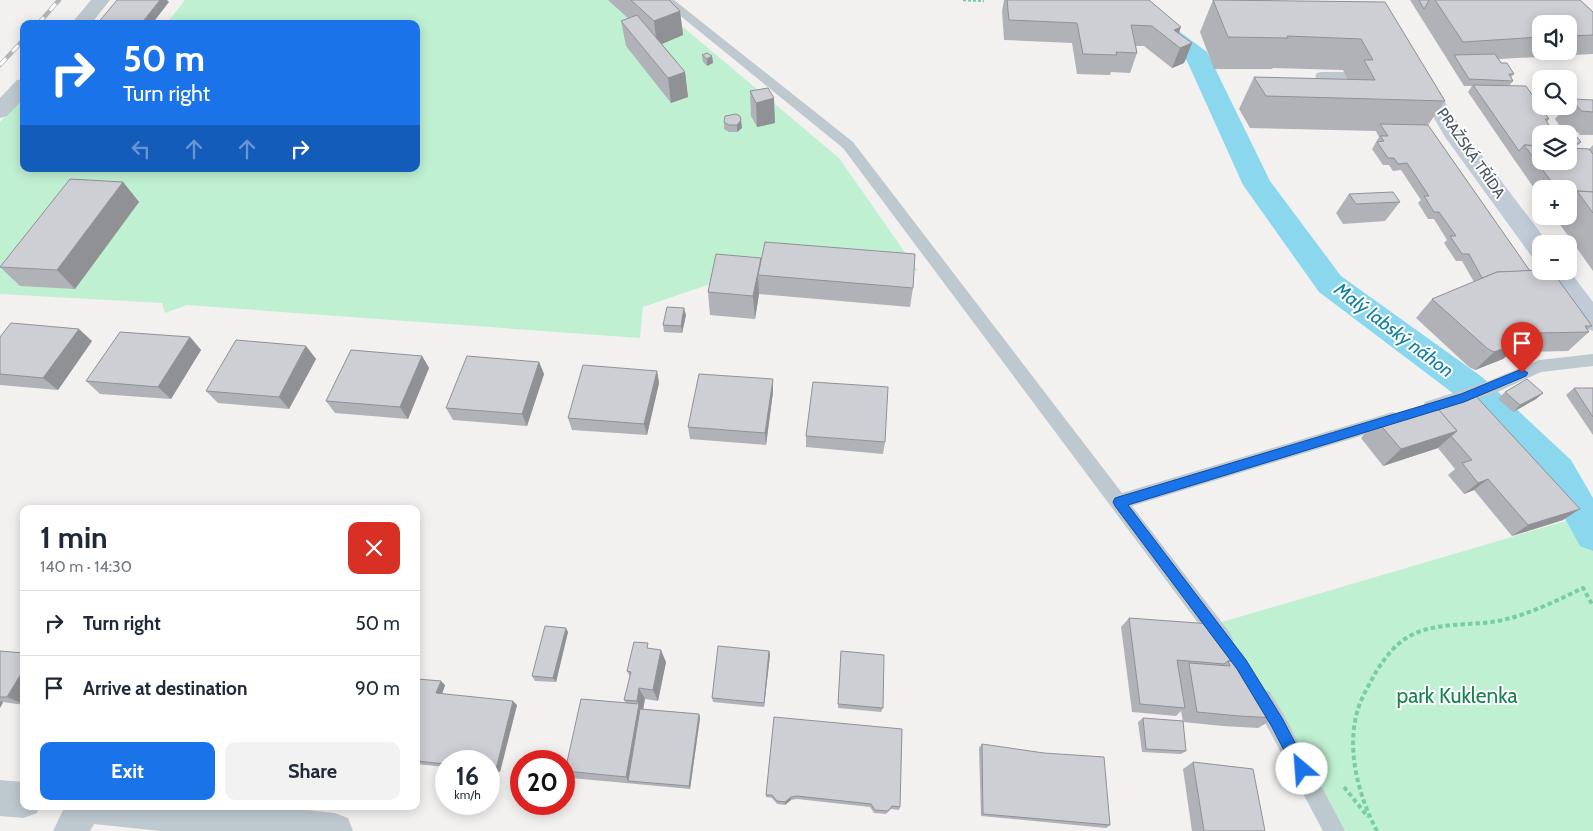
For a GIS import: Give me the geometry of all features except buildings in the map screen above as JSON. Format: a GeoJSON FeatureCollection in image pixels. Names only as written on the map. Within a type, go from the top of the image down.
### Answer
{"type":"FeatureCollection","features":[{"type":"Feature","properties":{"kind":"street"},"geometry":{"type":"LineString","coordinates":[[84,20],[101,0]]}},
{"type":"Feature","properties":{"kind":"street","name":"PRAŽSKÁ TŘÍDA"},"geometry":{"type":"LineString","coordinates":[[1413,74],[1453,132],[1532,239]]}},
{"type":"Feature","properties":{"kind":"street"},"geometry":{"type":"LineString","coordinates":[[0,111],[20,89]]}},
{"type":"Feature","properties":{"kind":"street"},"geometry":{"type":"LineString","coordinates":[[1563,280],[1593,321]]}},
{"type":"Feature","properties":{"kind":"street"},"geometry":{"type":"LineString","coordinates":[[0,798],[20,800]]}},
{"type":"Feature","properties":{"kind":"street"},"geometry":{"type":"LineString","coordinates":[[71,831],[82,810]]}},
{"type":"Feature","properties":{"kind":"street"},"geometry":{"type":"LineString","coordinates":[[131,810],[335,831]]}},
{"type":"Feature","properties":{"kind":"lane"},"geometry":{"type":"LineString","coordinates":[[667,0],[848,145],[1236,657]]}},
{"type":"Feature","properties":{"kind":"lane"},"geometry":{"type":"LineString","coordinates":[[1321,76],[1346,76]]}},
{"type":"Feature","properties":{"kind":"lane"},"geometry":{"type":"LineString","coordinates":[[1119,502],[1464,397],[1539,366],[1593,360]]}},
{"type":"Feature","properties":{"kind":"lane"},"geometry":{"type":"LineString","coordinates":[[1252,681],[1277,722],[1334,831]]}},
{"type":"Feature","properties":{"kind":"path"},"geometry":{"type":"LineString","coordinates":[[963,0],[984,1]]}},
{"type":"Feature","properties":{"kind":"path"},"geometry":{"type":"LineString","coordinates":[[1377,831],[1370,820],[1360,788],[1355,759],[1354,734],[1358,708],[1380,665],[1394,646],[1418,631],[1497,621],[1547,606],[1583,588],[1593,606]]}},
{"type":"Feature","properties":{"kind":"green space"},"geometry":{"type":"Polygon","coordinates":[[[185,0],[656,0],[670,16],[839,158],[918,271],[781,260],[643,307],[640,338],[187,305],[165,313],[162,303],[0,294],[0,122],[20,100],[20,172],[420,172],[420,20],[169,20],[185,0]]]}},
{"type":"Feature","properties":{"kind":"green space","name":"park Kuklenka"},"geometry":{"type":"Polygon","coordinates":[[[1583,516],[1593,534],[1593,831],[1334,831],[1241,665],[1212,625],[1583,516]]]}},
{"type":"Feature","properties":{"kind":"waterway","name":"Malý labský náhon"},"geometry":{"type":"LineString","coordinates":[[1122,0],[1198,57],[1257,185],[1330,284],[1470,387],[1558,471],[1593,534]]}},
{"type":"Feature","properties":{"kind":"railway"},"geometry":{"type":"LineString","coordinates":[[42,20],[59,0]]}},
{"type":"Feature","properties":{"kind":"railway"},"geometry":{"type":"LineString","coordinates":[[0,65],[20,43]]}},
{"type":"Feature","properties":{"kind":"route"},"geometry":{"type":"LineString","coordinates":[[1302,769],[1277,722],[1242,665],[1119,502],[1464,397],[1522,373]]}}]}
